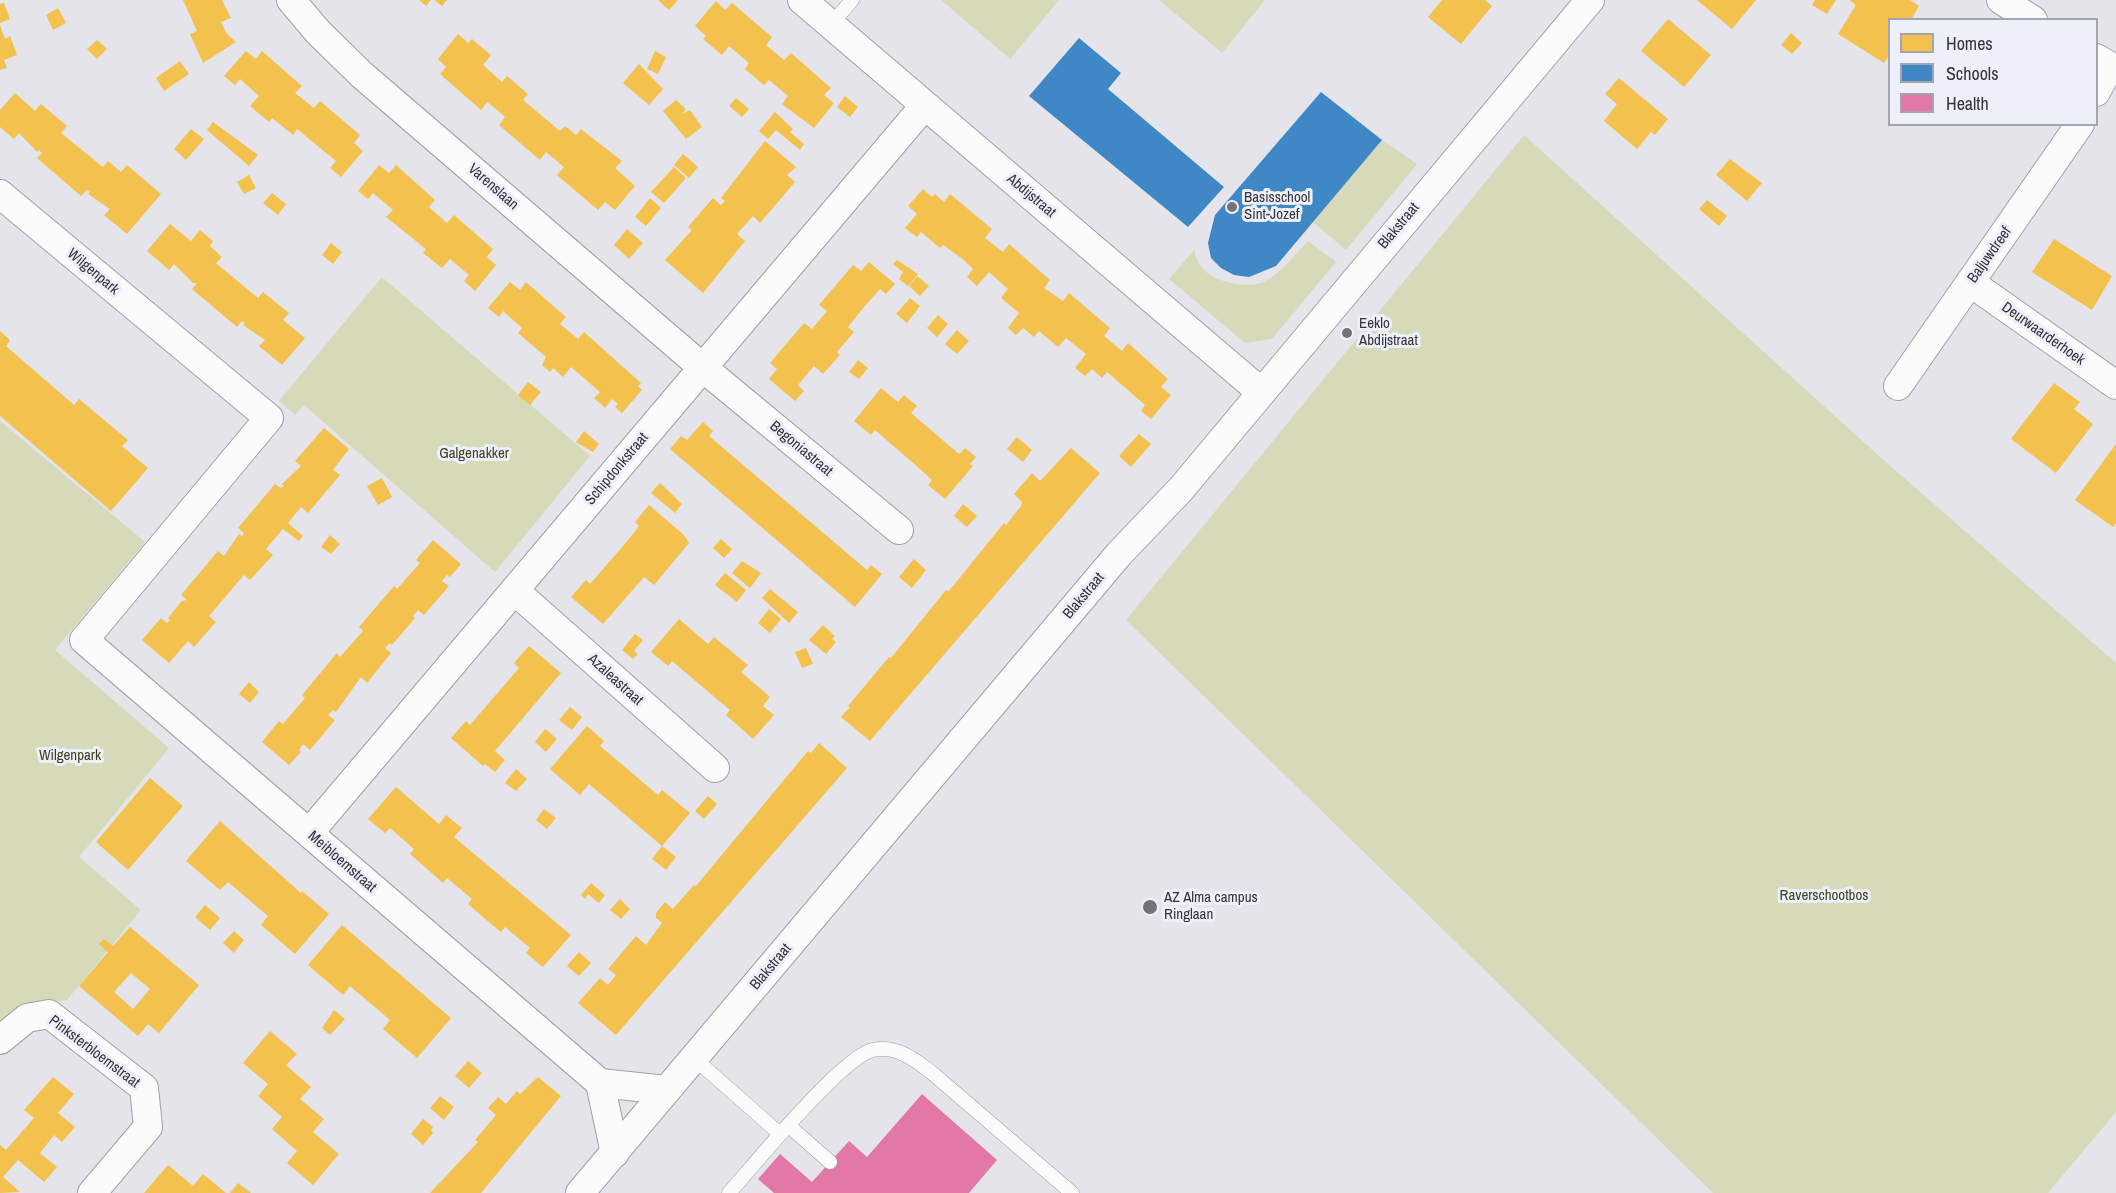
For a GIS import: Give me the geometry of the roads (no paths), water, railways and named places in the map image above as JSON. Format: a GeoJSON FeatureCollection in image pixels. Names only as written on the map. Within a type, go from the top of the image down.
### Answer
{"type":"FeatureCollection","features":[{"type":"Feature","properties":{"kind":"street","name":"Varenslaan"},"geometry":{"type":"LineString","coordinates":[[291,0],[318,32],[363,75],[702,367]]}},
{"type":"Feature","properties":{"kind":"street","name":"Abdijstraat"},"geometry":{"type":"LineString","coordinates":[[802,0],[1261,392]]}},
{"type":"Feature","properties":{"kind":"street","name":"Blakstraat"},"geometry":{"type":"LineString","coordinates":[[580,1193],[1111,563],[1181,489],[1590,0]]}},
{"type":"Feature","properties":{"kind":"street"},"geometry":{"type":"LineString","coordinates":[[2001,0],[2030,18]]}},
{"type":"Feature","properties":{"kind":"street"},"geometry":{"type":"LineString","coordinates":[[2098,89],[2107,62]]}},
{"type":"Feature","properties":{"kind":"street","name":"Schipdonkstraat"},"geometry":{"type":"LineString","coordinates":[[309,833],[925,105]]}},
{"type":"Feature","properties":{"kind":"street","name":"Baljuwdreef"},"geometry":{"type":"LineString","coordinates":[[1898,386],[2079,126]]}},
{"type":"Feature","properties":{"kind":"street","name":"Wilgenpark"},"geometry":{"type":"LineString","coordinates":[[0,194],[269,418],[84,640]]}},
{"type":"Feature","properties":{"kind":"street","name":"Deurwaarderhoek"},"geometry":{"type":"LineString","coordinates":[[1971,283],[2116,385]]}},
{"type":"Feature","properties":{"kind":"street","name":"Begoniastraat"},"geometry":{"type":"LineString","coordinates":[[702,367],[899,530]]}},
{"type":"Feature","properties":{"kind":"street","name":"Azaleastraat"},"geometry":{"type":"LineString","coordinates":[[515,591],[715,768]]}},
{"type":"Feature","properties":{"kind":"street","name":"Meibloemstraat"},"geometry":{"type":"LineString","coordinates":[[84,640],[600,1083]]}},
{"type":"Feature","properties":{"kind":"street","name":"Pinksterbloemstraat"},"geometry":{"type":"LineString","coordinates":[[0,1040],[27,1018],[49,1014],[144,1088],[148,1127],[93,1193]]}},
{"type":"Feature","properties":{"kind":"street"},"geometry":{"type":"LineString","coordinates":[[615,1153],[600,1083],[667,1090]]}},
{"type":"Feature","properties":{"kind":"lane"},"geometry":{"type":"LineString","coordinates":[[831,25],[852,0]]}},
{"type":"Feature","properties":{"kind":"lane"},"geometry":{"type":"LineString","coordinates":[[729,1193],[784,1130],[852,1060],[872,1050],[889,1049],[908,1055],[932,1072],[1072,1193]]}},
{"type":"Feature","properties":{"kind":"lane"},"geometry":{"type":"LineString","coordinates":[[695,1059],[784,1130],[830,1162]]}},
{"type":"Feature","properties":{"kind":"place","name":"Basisschool Sint-Jozef"},"geometry":{"type":"Point","coordinates":[1232,207]}},
{"type":"Feature","properties":{"kind":"place","name":"Eeklo Abdijstraat"},"geometry":{"type":"Point","coordinates":[1347,333]}},
{"type":"Feature","properties":{"kind":"place","name":"AZ Alma campus Ringlaan"},"geometry":{"type":"Point","coordinates":[1150,907]}},
{"type":"Feature","properties":{"kind":"park label","name":"Galgenakker"},"geometry":{"type":"Point","coordinates":[474,454]}},
{"type":"Feature","properties":{"kind":"park label","name":"Raverschootbos"},"geometry":{"type":"Point","coordinates":[1824,896]}}]}
